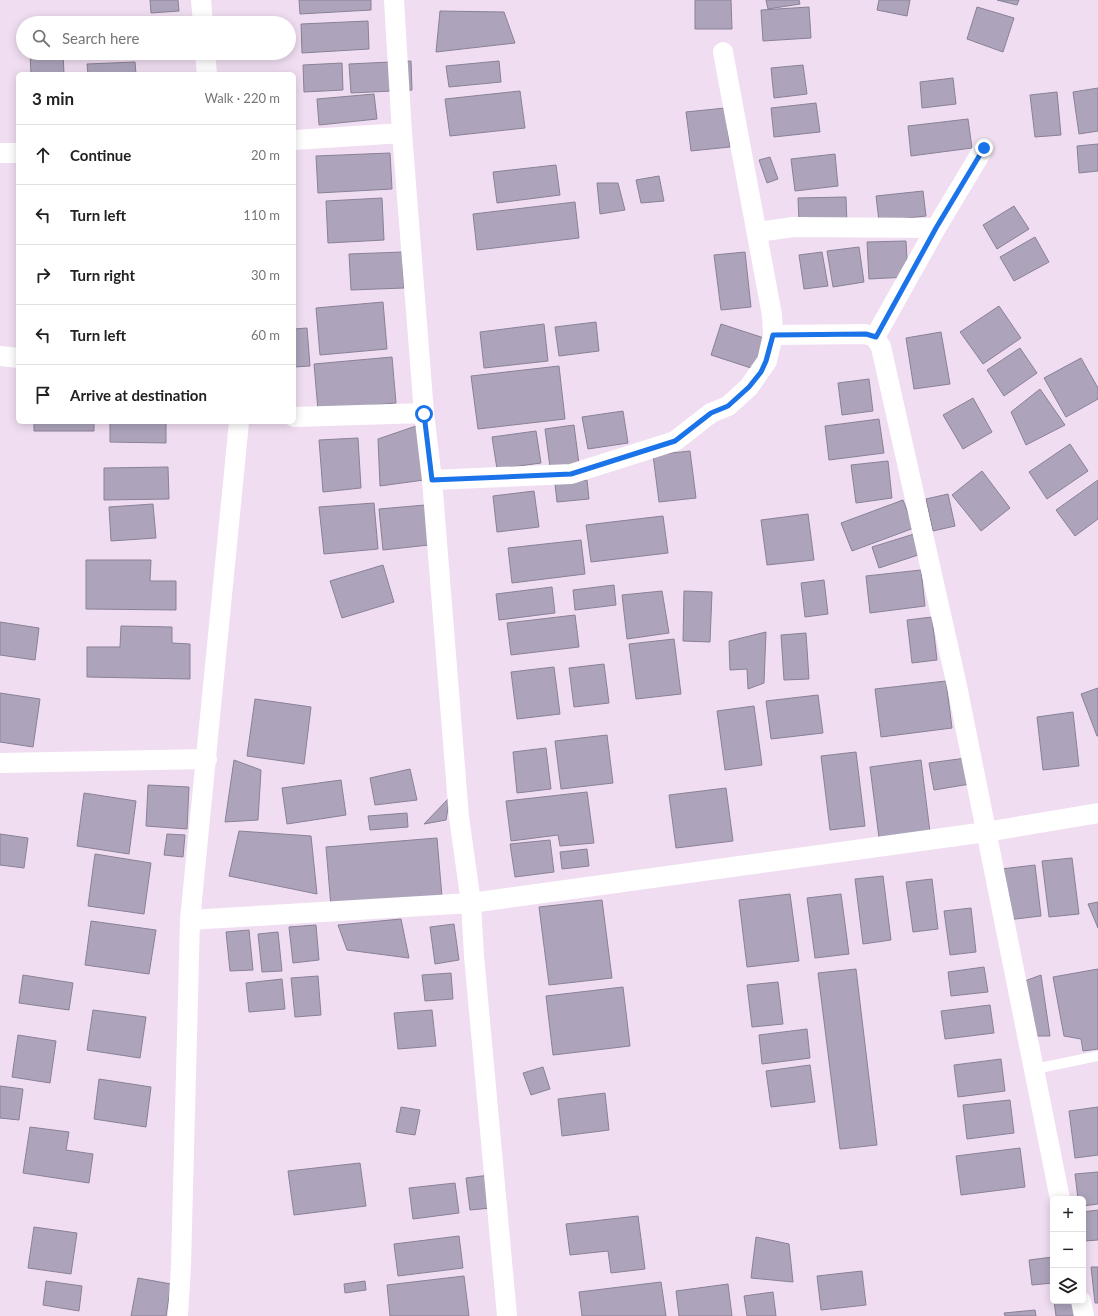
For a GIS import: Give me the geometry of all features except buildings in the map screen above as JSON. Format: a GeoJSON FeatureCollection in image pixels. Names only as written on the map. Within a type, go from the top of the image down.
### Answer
{"type":"FeatureCollection","features":[{"type":"Feature","properties":{"kind":"street"},"geometry":{"type":"LineString","coordinates":[[201,0],[202,16]]}},
{"type":"Feature","properties":{"kind":"street"},"geometry":{"type":"LineString","coordinates":[[394,0],[402,133],[424,414],[432,480],[459,817],[471,903],[474,956],[507,1316]]}},
{"type":"Feature","properties":{"kind":"street"},"geometry":{"type":"LineString","coordinates":[[432,480],[571,474],[675,441],[711,413],[728,406],[749,387],[761,372],[766,361],[773,335],[772,315],[723,52]]}},
{"type":"Feature","properties":{"kind":"street"},"geometry":{"type":"LineString","coordinates":[[206,60],[207,72]]}},
{"type":"Feature","properties":{"kind":"street"},"geometry":{"type":"LineString","coordinates":[[296,140],[402,133]]}},
{"type":"Feature","properties":{"kind":"street"},"geometry":{"type":"LineString","coordinates":[[876,337],[936,228],[984,148]]}},
{"type":"Feature","properties":{"kind":"street"},"geometry":{"type":"LineString","coordinates":[[0,153],[16,153]]}},
{"type":"Feature","properties":{"kind":"street"},"geometry":{"type":"LineString","coordinates":[[757,232],[794,227],[936,228]]}},
{"type":"Feature","properties":{"kind":"street"},"geometry":{"type":"LineString","coordinates":[[773,335],[866,334],[876,337],[881,347],[952,663],[1059,1196]]}},
{"type":"Feature","properties":{"kind":"street"},"geometry":{"type":"LineString","coordinates":[[0,356],[16,358]]}},
{"type":"Feature","properties":{"kind":"street"},"geometry":{"type":"LineString","coordinates":[[296,417],[424,414]]}},
{"type":"Feature","properties":{"kind":"street"},"geometry":{"type":"LineString","coordinates":[[178,1316],[181,1265],[190,920],[207,760],[239,424]]}},
{"type":"Feature","properties":{"kind":"street"},"geometry":{"type":"LineString","coordinates":[[0,763],[207,760]]}},
{"type":"Feature","properties":{"kind":"street"},"geometry":{"type":"LineString","coordinates":[[190,920],[471,903],[986,832],[1098,812]]}},
{"type":"Feature","properties":{"kind":"street"},"geometry":{"type":"LineString","coordinates":[[1082,1304],[1084,1316]]}},
{"type":"Feature","properties":{"kind":"lane"},"geometry":{"type":"LineString","coordinates":[[1035,1069],[1098,1056]]}},
{"type":"Feature","properties":{"kind":"route"},"geometry":{"type":"LineString","coordinates":[[424,414],[432,480],[571,474],[675,441],[711,413],[728,406],[749,387],[761,372],[766,361],[773,335],[866,334],[876,337],[936,228],[984,148]]}}]}
